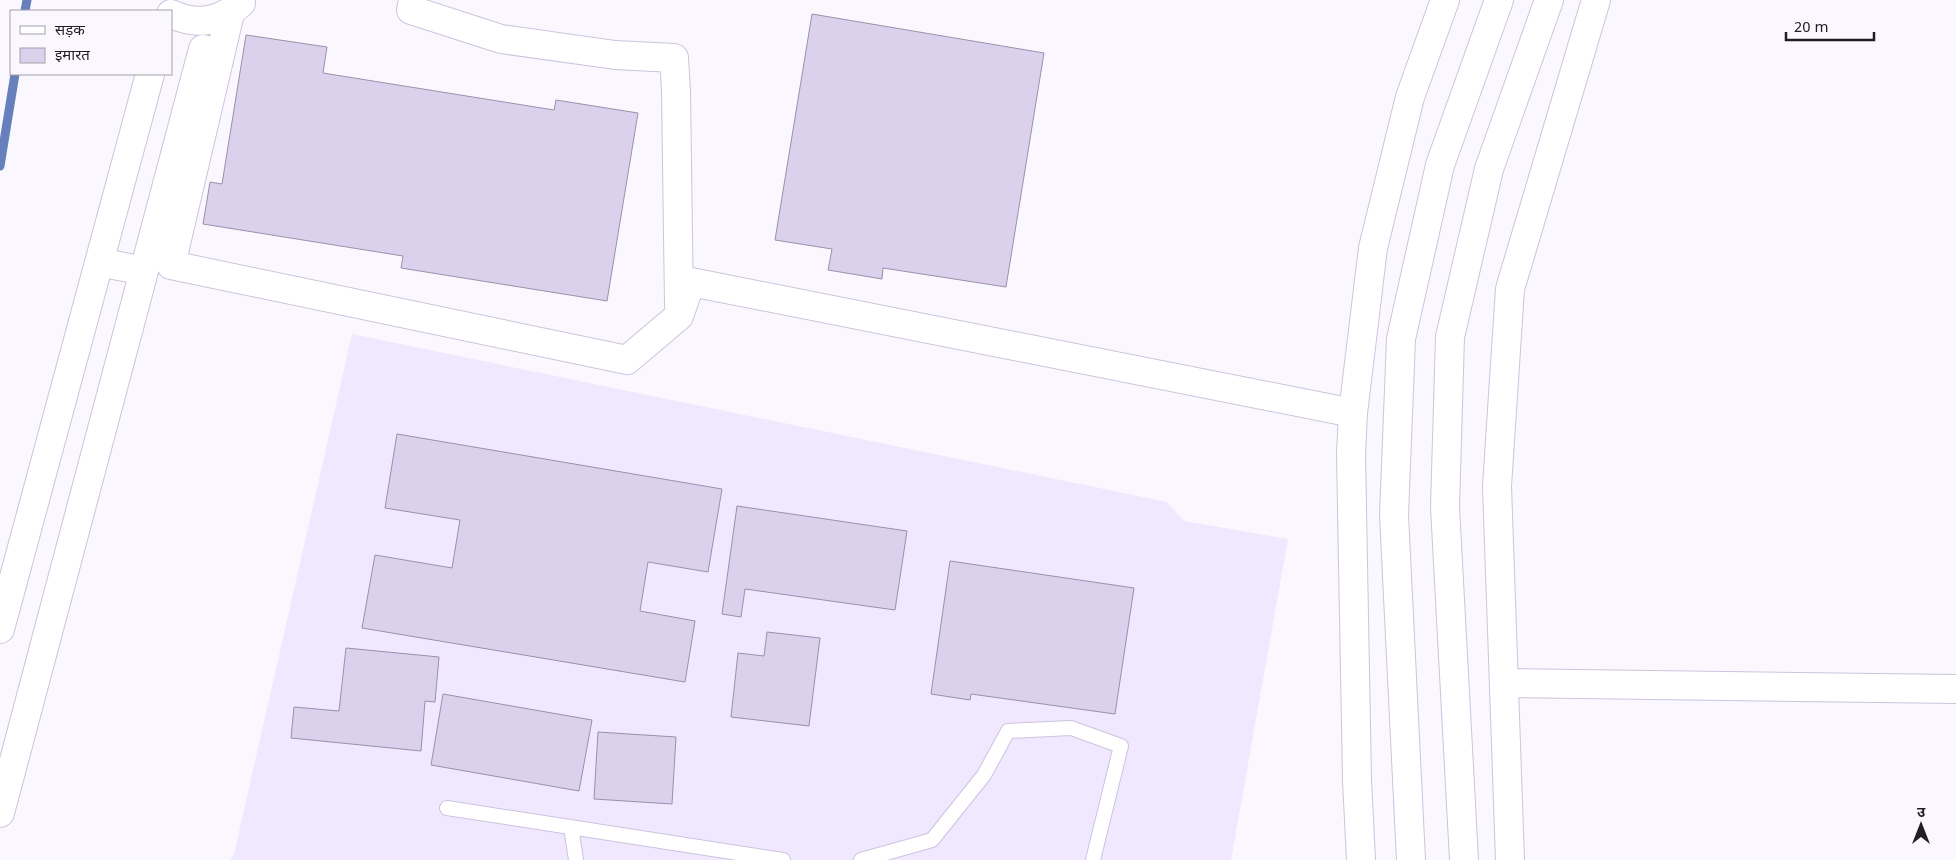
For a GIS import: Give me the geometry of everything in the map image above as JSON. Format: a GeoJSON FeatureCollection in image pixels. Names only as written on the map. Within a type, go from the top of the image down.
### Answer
{"type":"FeatureCollection","features":[{"type":"Feature","properties":{"kind":"main road"},"geometry":{"type":"LineString","coordinates":[[154,0],[164,10]]}},
{"type":"Feature","properties":{"kind":"main road"},"geometry":{"type":"LineString","coordinates":[[413,0],[411,10],[501,40],[615,55],[674,58],[679,316]]}},
{"type":"Feature","properties":{"kind":"main road"},"geometry":{"type":"LineString","coordinates":[[1361,860],[1357,780],[1351,454],[1353,413],[1373,248],[1410,98],[1445,0]]}},
{"type":"Feature","properties":{"kind":"main road"},"geometry":{"type":"LineString","coordinates":[[1411,860],[1394,515],[1401,339],[1440,165],[1499,0]]}},
{"type":"Feature","properties":{"kind":"main road"},"geometry":{"type":"LineString","coordinates":[[1464,860],[1446,507],[1450,337],[1489,168],[1549,0]]}},
{"type":"Feature","properties":{"kind":"main road"},"geometry":{"type":"LineString","coordinates":[[1510,860],[1497,486],[1510,289],[1596,0]]}},
{"type":"Feature","properties":{"kind":"main road"},"geometry":{"type":"LineString","coordinates":[[228,11],[170,265],[627,360],[679,316],[692,282],[1353,413]]}},
{"type":"Feature","properties":{"kind":"main road"},"geometry":{"type":"LineString","coordinates":[[172,14],[185,20],[228,11]]}},
{"type":"Feature","properties":{"kind":"main road"},"geometry":{"type":"LineString","coordinates":[[0,812],[144,270],[228,11]]}},
{"type":"Feature","properties":{"kind":"main road"},"geometry":{"type":"LineString","coordinates":[[0,629],[150,75]]}},
{"type":"Feature","properties":{"kind":"main road"},"geometry":{"type":"LineString","coordinates":[[99,262],[144,270]]}},
{"type":"Feature","properties":{"kind":"main road"},"geometry":{"type":"LineString","coordinates":[[1504,683],[1956,689]]}},
{"type":"Feature","properties":{"kind":"lane"},"geometry":{"type":"LineString","coordinates":[[860,860],[932,840],[984,775],[1008,731],[1071,728],[1121,746],[1093,860]]}},
{"type":"Feature","properties":{"kind":"lane"},"geometry":{"type":"LineString","coordinates":[[448,808],[783,860]]}},
{"type":"Feature","properties":{"kind":"lane"},"geometry":{"type":"LineString","coordinates":[[571,827],[576,860]]}},
{"type":"Feature","properties":{"kind":"shaded area"},"geometry":{"type":"Polygon","coordinates":[[[352,334],[1167,502],[1184,521],[1288,539],[1231,860],[230,860],[234,854],[352,334]]]}},
{"type":"Feature","properties":{"kind":"building"},"geometry":{"type":"Polygon","coordinates":[[[812,14],[1044,53],[1006,287],[883,268],[882,279],[828,270],[832,249],[775,240],[812,14]]]}},
{"type":"Feature","properties":{"kind":"building"},"geometry":{"type":"Polygon","coordinates":[[[246,35],[327,47],[323,73],[554,110],[556,100],[638,113],[607,301],[401,268],[403,256],[203,224],[210,182],[222,184],[246,35]]]}},
{"type":"Feature","properties":{"kind":"building"},"geometry":{"type":"Polygon","coordinates":[[[397,434],[722,489],[708,572],[648,562],[640,611],[695,621],[685,682],[362,628],[375,555],[452,568],[460,520],[385,508],[397,434]]]}},
{"type":"Feature","properties":{"kind":"building"},"geometry":{"type":"Polygon","coordinates":[[[737,506],[907,531],[895,610],[745,589],[741,617],[722,614],[737,506]]]}},
{"type":"Feature","properties":{"kind":"building"},"geometry":{"type":"Polygon","coordinates":[[[950,561],[1134,588],[1115,714],[971,694],[970,700],[931,694],[950,561]]]}},
{"type":"Feature","properties":{"kind":"building"},"geometry":{"type":"Polygon","coordinates":[[[767,632],[820,638],[809,726],[731,717],[738,653],[764,656],[767,632]]]}},
{"type":"Feature","properties":{"kind":"building"},"geometry":{"type":"Polygon","coordinates":[[[346,648],[439,657],[435,702],[425,701],[421,751],[291,738],[294,707],[339,711],[346,648]]]}},
{"type":"Feature","properties":{"kind":"building"},"geometry":{"type":"Polygon","coordinates":[[[443,694],[592,720],[579,791],[431,765],[443,694]]]}},
{"type":"Feature","properties":{"kind":"building"},"geometry":{"type":"Polygon","coordinates":[[[598,732],[676,737],[672,804],[594,799],[598,732]]]}},
{"type":"Feature","properties":{"kind":"waterway"},"geometry":{"type":"LineString","coordinates":[[25,10],[27,0]]}},
{"type":"Feature","properties":{"kind":"waterway"},"geometry":{"type":"LineString","coordinates":[[0,166],[15,75]]}}]}
